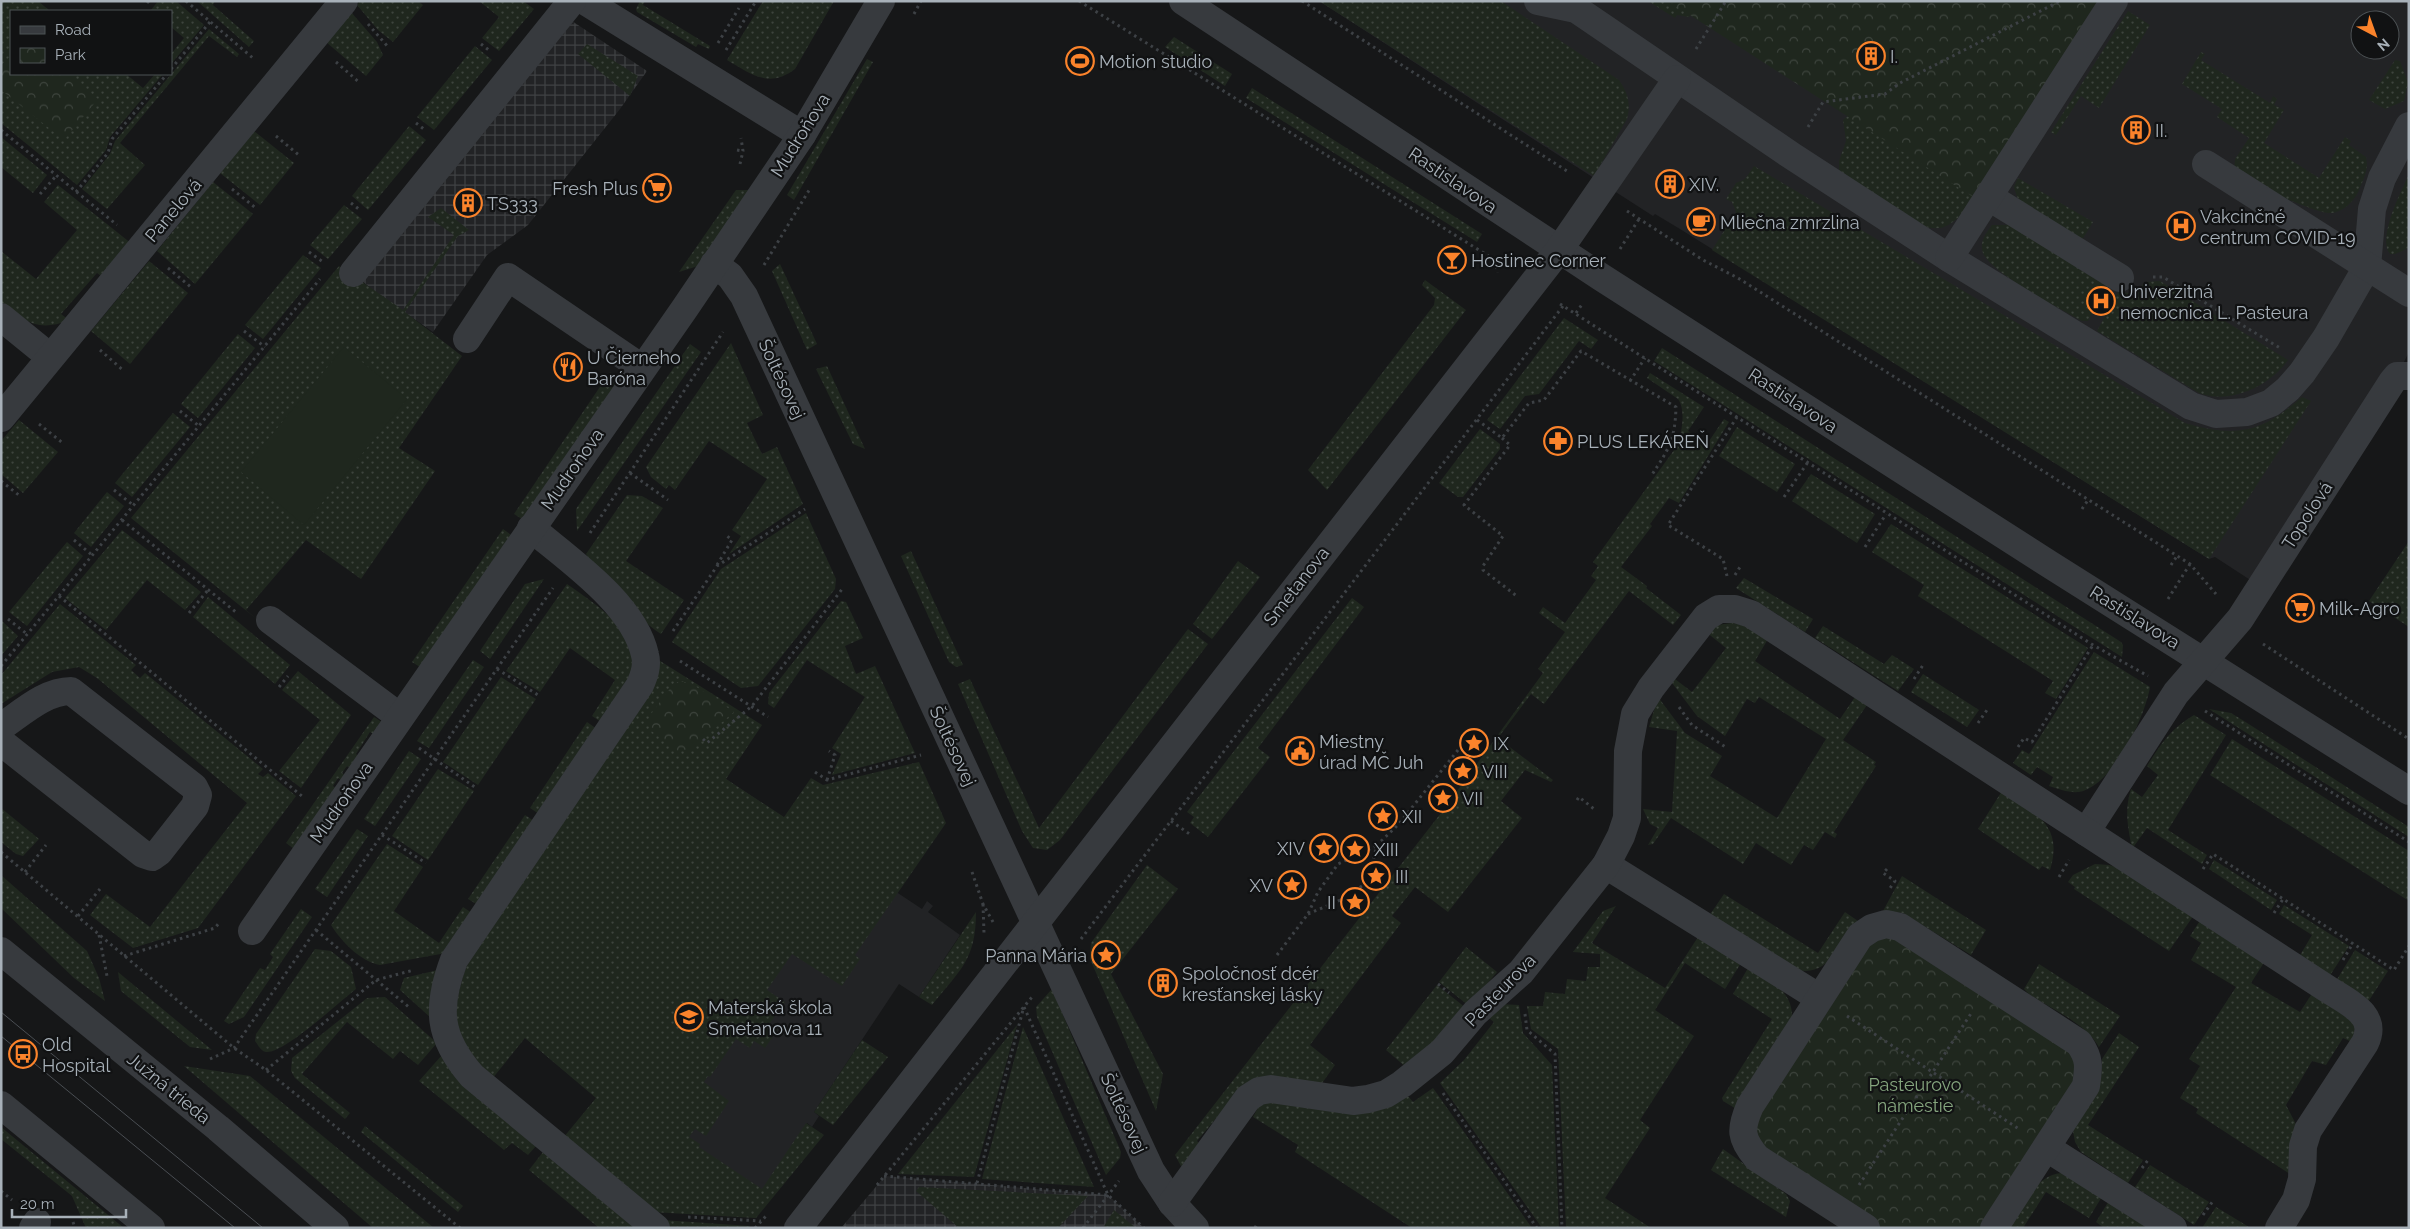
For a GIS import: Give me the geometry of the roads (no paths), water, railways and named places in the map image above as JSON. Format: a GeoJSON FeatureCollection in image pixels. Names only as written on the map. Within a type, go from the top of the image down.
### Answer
{"type":"FeatureCollection","features":[{"type":"Feature","properties":{"kind":"street","name":"Panelová"},"geometry":{"type":"LineString","coordinates":[[1,418],[344,1]]}},
{"type":"Feature","properties":{"kind":"street"},"geometry":{"type":"LineString","coordinates":[[352,274],[572,1]]}},
{"type":"Feature","properties":{"kind":"street"},"geometry":{"type":"LineString","coordinates":[[585,1],[613,9],[802,135]]}},
{"type":"Feature","properties":{"kind":"street","name":"Mudroňova"},"geometry":{"type":"LineString","coordinates":[[252,931],[802,135],[881,1]]}},
{"type":"Feature","properties":{"kind":"street","name":"Rastislavova"},"geometry":{"type":"LineString","coordinates":[[1183,1],[1559,250],[2049,564],[2409,791]]}},
{"type":"Feature","properties":{"kind":"street"},"geometry":{"type":"LineString","coordinates":[[1538,1],[1576,9],[1792,156],[1949,258],[2190,406],[2216,414],[2247,412],[2271,402],[2288,390],[2326,338],[2368,267],[2372,209],[2382,178],[2409,126]]}},
{"type":"Feature","properties":{"kind":"street"},"geometry":{"type":"LineString","coordinates":[[1949,258],[2114,1]]}},
{"type":"Feature","properties":{"kind":"street","name":"Smetanova"},"geometry":{"type":"LineString","coordinates":[[798,1228],[1559,250],[1677,78]]}},
{"type":"Feature","properties":{"kind":"street"},"geometry":{"type":"LineString","coordinates":[[2206,164],[2409,293]]}},
{"type":"Feature","properties":{"kind":"street"},"geometry":{"type":"LineString","coordinates":[[1989,197],[2120,278]]}},
{"type":"Feature","properties":{"kind":"street","name":"Šoltésovej"},"geometry":{"type":"LineString","coordinates":[[714,264],[730,276],[744,296],[1151,1171],[1172,1203],[1195,1228]]}},
{"type":"Feature","properties":{"kind":"street"},"geometry":{"type":"LineString","coordinates":[[467,339],[508,277],[642,368]]}},
{"type":"Feature","properties":{"kind":"street"},"geometry":{"type":"LineString","coordinates":[[1,317],[50,357]]}},
{"type":"Feature","properties":{"kind":"street","name":"Topoľová"},"geometry":{"type":"LineString","coordinates":[[2086,832],[2176,693],[2240,619],[2403,376],[2409,352]]}},
{"type":"Feature","properties":{"kind":"street"},"geometry":{"type":"LineString","coordinates":[[531,528],[611,598],[651,648],[646,657],[645,672],[640,685],[454,960],[443,998],[443,1016],[447,1040],[456,1058],[472,1076],[648,1221]]}},
{"type":"Feature","properties":{"kind":"street","name":"Pasteurova"},"geometry":{"type":"LineString","coordinates":[[1172,1203],[1248,1098],[1259,1091],[1271,1089],[1353,1101],[1386,1094],[1425,1068],[1442,1052],[1475,1013],[1520,972],[1606,865],[1621,836],[1627,818],[1628,751],[1635,714],[1658,679],[1706,617],[1719,608],[1734,609],[1751,614],[2086,832]]}},
{"type":"Feature","properties":{"kind":"street"},"geometry":{"type":"LineString","coordinates":[[270,620],[400,717]]}},
{"type":"Feature","properties":{"kind":"street"},"geometry":{"type":"LineString","coordinates":[[1,727],[46,696],[62,691],[71,691],[194,787],[198,795],[195,806],[159,852],[152,857],[143,854],[1,742]]}},
{"type":"Feature","properties":{"kind":"street"},"geometry":{"type":"LineString","coordinates":[[2086,832],[2334,993],[2358,1009],[2366,1018],[2370,1028],[2365,1043],[2308,1130],[2302,1146],[2302,1179],[2296,1200],[2280,1228]]}},
{"type":"Feature","properties":{"kind":"street"},"geometry":{"type":"LineString","coordinates":[[1606,865],[1818,997]]}},
{"type":"Feature","properties":{"kind":"street"},"geometry":{"type":"LineString","coordinates":[[1866,1228],[1837,1220],[1757,1158],[1742,1136],[1743,1122],[1750,1106],[1818,997],[1860,936],[1872,928],[1886,924],[1900,927],[1989,984],[2078,1043],[2088,1056],[2089,1071],[2086,1086],[1994,1228]]}},
{"type":"Feature","properties":{"kind":"street","name":"Južná trieda"},"geometry":{"type":"LineString","coordinates":[[1,951],[218,1128],[335,1228]]}},
{"type":"Feature","properties":{"kind":"street"},"geometry":{"type":"LineString","coordinates":[[1,1105],[152,1228]]}},
{"type":"Feature","properties":{"kind":"street"},"geometry":{"type":"LineString","coordinates":[[2047,1148],[2173,1228]]}},
{"type":"Feature","properties":{"kind":"tram line"},"geometry":{"type":"LineString","coordinates":[[1,1012],[263,1228]]}},
{"type":"Feature","properties":{"kind":"tram line"},"geometry":{"type":"LineString","coordinates":[[1,1036],[235,1228]]}},
{"type":"Feature","properties":{"kind":"place","name":"I."},"geometry":{"type":"Point","coordinates":[1871,56]}},
{"type":"Feature","properties":{"kind":"place","name":"Motion studio"},"geometry":{"type":"Point","coordinates":[1080,61]}},
{"type":"Feature","properties":{"kind":"place","name":"II."},"geometry":{"type":"Point","coordinates":[2136,130]}},
{"type":"Feature","properties":{"kind":"place","name":"XIV."},"geometry":{"type":"Point","coordinates":[1670,184]}},
{"type":"Feature","properties":{"kind":"place","name":"Fresh Plus"},"geometry":{"type":"Point","coordinates":[657,188]}},
{"type":"Feature","properties":{"kind":"place","name":"TS333"},"geometry":{"type":"Point","coordinates":[468,203]}},
{"type":"Feature","properties":{"kind":"place","name":"Mliečna zmrzlina"},"geometry":{"type":"Point","coordinates":[1701,222]}},
{"type":"Feature","properties":{"kind":"place","name":"Vakcinčné centrum COVID-19"},"geometry":{"type":"Point","coordinates":[2181,226]}},
{"type":"Feature","properties":{"kind":"place","name":"Hostinec Corner"},"geometry":{"type":"Point","coordinates":[1452,260]}},
{"type":"Feature","properties":{"kind":"place","name":"Univerzitná nemocnica L. Pasteura"},"geometry":{"type":"Point","coordinates":[2101,301]}},
{"type":"Feature","properties":{"kind":"place","name":"U Čierneho Baróna"},"geometry":{"type":"Point","coordinates":[568,367]}},
{"type":"Feature","properties":{"kind":"place","name":"PLUS LEKÁREŇ"},"geometry":{"type":"Point","coordinates":[1558,441]}},
{"type":"Feature","properties":{"kind":"place","name":"Milk-Agro"},"geometry":{"type":"Point","coordinates":[2300,608]}},
{"type":"Feature","properties":{"kind":"place","name":"IX"},"geometry":{"type":"Point","coordinates":[1474,743]}},
{"type":"Feature","properties":{"kind":"place","name":"Miestny úrad MČ Juh"},"geometry":{"type":"Point","coordinates":[1300,751]}},
{"type":"Feature","properties":{"kind":"place","name":"VIII"},"geometry":{"type":"Point","coordinates":[1463,771]}},
{"type":"Feature","properties":{"kind":"place","name":"VII"},"geometry":{"type":"Point","coordinates":[1443,798]}},
{"type":"Feature","properties":{"kind":"place","name":"XII"},"geometry":{"type":"Point","coordinates":[1383,816]}},
{"type":"Feature","properties":{"kind":"place","name":"XIV"},"geometry":{"type":"Point","coordinates":[1324,848]}},
{"type":"Feature","properties":{"kind":"place","name":"XIII"},"geometry":{"type":"Point","coordinates":[1355,849]}},
{"type":"Feature","properties":{"kind":"place","name":"III"},"geometry":{"type":"Point","coordinates":[1376,876]}},
{"type":"Feature","properties":{"kind":"place","name":"XV"},"geometry":{"type":"Point","coordinates":[1292,885]}},
{"type":"Feature","properties":{"kind":"place","name":"II"},"geometry":{"type":"Point","coordinates":[1355,902]}},
{"type":"Feature","properties":{"kind":"place","name":"Panna Mária"},"geometry":{"type":"Point","coordinates":[1106,955]}},
{"type":"Feature","properties":{"kind":"place","name":"Spoločnosť dcér kresťanskej lásky"},"geometry":{"type":"Point","coordinates":[1163,983]}},
{"type":"Feature","properties":{"kind":"place","name":"Materská škola Smetanova 11"},"geometry":{"type":"Point","coordinates":[689,1017]}},
{"type":"Feature","properties":{"kind":"place","name":"Old Hospital"},"geometry":{"type":"Point","coordinates":[23,1054]}},
{"type":"Feature","properties":{"kind":"park label","name":"Pasteurovo námestie"},"geometry":{"type":"Point","coordinates":[1915,1094]}}]}
